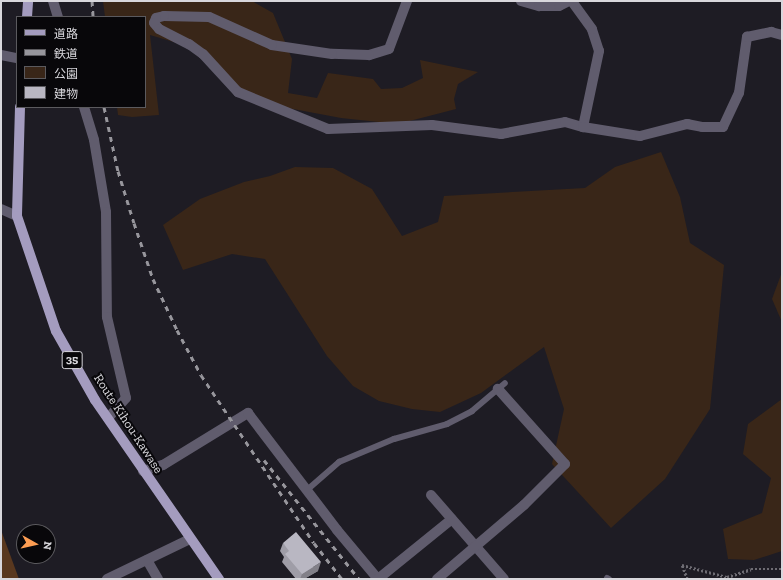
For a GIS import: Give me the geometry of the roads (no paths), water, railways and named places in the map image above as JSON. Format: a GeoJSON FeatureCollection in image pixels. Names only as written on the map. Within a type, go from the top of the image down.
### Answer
{"type":"FeatureCollection","features":[{"type":"Feature","properties":{"kind":"main road"},"geometry":{"type":"LineString","coordinates":[[26,16],[28,1]]}},
{"type":"Feature","properties":{"kind":"main road","name":"Route Kihou-Kawase"},"geometry":{"type":"LineString","coordinates":[[20,108],[17,216],[56,331],[94,400],[219,579]]}},
{"type":"Feature","properties":{"kind":"street"},"geometry":{"type":"LineString","coordinates":[[53,1],[58,16]]}},
{"type":"Feature","properties":{"kind":"street"},"geometry":{"type":"LineString","coordinates":[[407,1],[389,49],[369,55],[332,54],[272,45],[209,17],[164,16],[156,18],[154,23],[159,29],[189,44],[202,54],[238,92],[328,129],[432,125],[501,134],[565,122],[583,127],[640,136],[687,124],[723,127],[739,92],[746,37],[771,32],[782,36]]}},
{"type":"Feature","properties":{"kind":"street"},"geometry":{"type":"LineString","coordinates":[[521,1],[539,6],[559,6],[571,1],[592,29],[599,51],[583,127]]}},
{"type":"Feature","properties":{"kind":"street"},"geometry":{"type":"LineString","coordinates":[[1,55],[16,58]]}},
{"type":"Feature","properties":{"kind":"street"},"geometry":{"type":"LineString","coordinates":[[84,108],[94,140],[106,212],[107,317],[126,398],[108,418]]}},
{"type":"Feature","properties":{"kind":"street"},"geometry":{"type":"LineString","coordinates":[[1,209],[17,216]]}},
{"type":"Feature","properties":{"kind":"street"},"geometry":{"type":"LineString","coordinates":[[437,579],[524,505],[565,464],[502,386]]}},
{"type":"Feature","properties":{"kind":"street"},"geometry":{"type":"LineString","coordinates":[[143,471],[162,465],[248,413],[378,579],[452,519]]}},
{"type":"Feature","properties":{"kind":"street"},"geometry":{"type":"LineString","coordinates":[[431,495],[500,577]]}},
{"type":"Feature","properties":{"kind":"street"},"geometry":{"type":"LineString","coordinates":[[107,579],[190,539]]}},
{"type":"Feature","properties":{"kind":"street"},"geometry":{"type":"LineString","coordinates":[[147,560],[158,579]]}},
{"type":"Feature","properties":{"kind":"lane"},"geometry":{"type":"LineString","coordinates":[[307,490],[339,462],[394,439],[447,424],[472,411],[502,386]]}},
{"type":"Feature","properties":{"kind":"railway"},"geometry":{"type":"LineString","coordinates":[[92,1],[93,16]]}},
{"type":"Feature","properties":{"kind":"railway"},"geometry":{"type":"LineString","coordinates":[[104,108],[118,171],[134,223],[153,279],[177,330],[201,375],[314,543],[342,579]]}},
{"type":"Feature","properties":{"kind":"railway"},"geometry":{"type":"LineString","coordinates":[[264,460],[359,579]]}}]}
